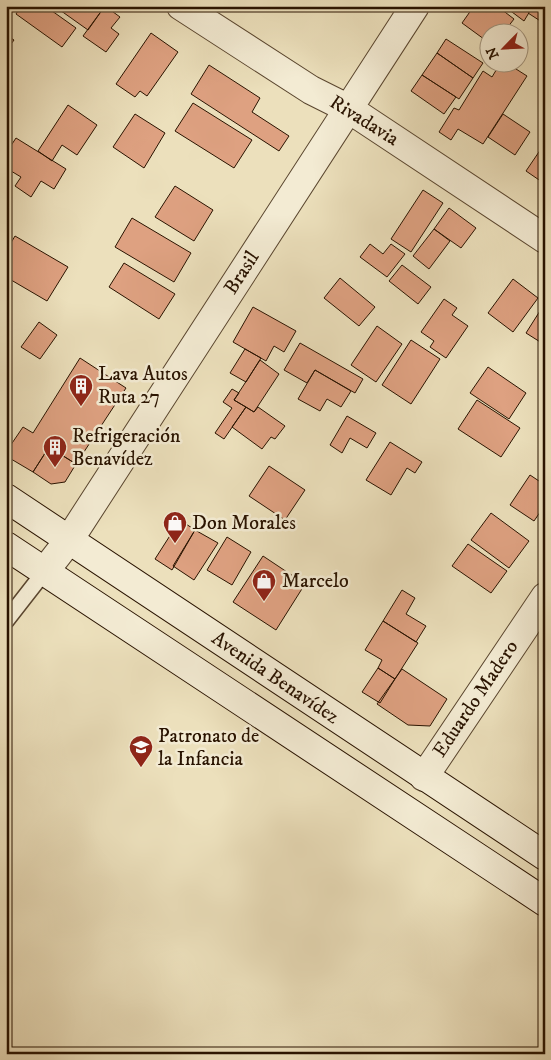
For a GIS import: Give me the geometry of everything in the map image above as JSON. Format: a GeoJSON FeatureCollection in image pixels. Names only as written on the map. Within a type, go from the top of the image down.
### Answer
{"type":"FeatureCollection","features":[{"type":"Feature","properties":{"kind":"street","name":"Rivadavia"},"geometry":{"type":"LineString","coordinates":[[182,6],[311,90],[349,109],[545,239]]}},
{"type":"Feature","properties":{"kind":"street","name":"Brasil"},"geometry":{"type":"LineString","coordinates":[[45,571],[69,540],[414,6]]}},
{"type":"Feature","properties":{"kind":"street","name":"Avenida Benavídez"},"geometry":{"type":"LineString","coordinates":[[6,498],[545,856]]}},
{"type":"Feature","properties":{"kind":"street","name":"Avenida Benavídez"},"geometry":{"type":"LineString","coordinates":[[6,546],[545,902]]}},
{"type":"Feature","properties":{"kind":"street","name":"Eduardo Madero"},"geometry":{"type":"LineString","coordinates":[[424,777],[545,597]]}},
{"type":"Feature","properties":{"kind":"lane"},"geometry":{"type":"LineString","coordinates":[[6,621],[45,571]]}},
{"type":"Feature","properties":{"kind":"building"},"geometry":{"type":"Polygon","coordinates":[[[21,6],[45,6],[76,28],[62,47],[16,14],[21,6]]]}},
{"type":"Feature","properties":{"kind":"building"},"geometry":{"type":"Polygon","coordinates":[[[58,6],[105,6],[88,30],[57,8],[58,6]]]}},
{"type":"Feature","properties":{"kind":"building"},"geometry":{"type":"Polygon","coordinates":[[[105,6],[120,17],[111,28],[119,34],[106,52],[83,36],[105,6]]]}},
{"type":"Feature","properties":{"kind":"building"},"geometry":{"type":"Polygon","coordinates":[[[474,6],[497,6],[514,19],[512,22],[478,22],[478,35],[462,23],[474,6]]]}},
{"type":"Feature","properties":{"kind":"building"},"geometry":{"type":"Polygon","coordinates":[[[504,6],[533,6],[524,21],[504,6]]]}},
{"type":"Feature","properties":{"kind":"building"},"geometry":{"type":"Polygon","coordinates":[[[533,6],[545,6],[545,24],[528,13],[533,6]]]}},
{"type":"Feature","properties":{"kind":"building"},"geometry":{"type":"Polygon","coordinates":[[[151,33],[178,52],[147,96],[140,91],[135,97],[116,84],[151,33]]]}},
{"type":"Feature","properties":{"kind":"building"},"geometry":{"type":"Polygon","coordinates":[[[6,35],[14,40],[6,51],[6,35]]]}},
{"type":"Feature","properties":{"kind":"building"},"geometry":{"type":"Polygon","coordinates":[[[446,39],[478,60],[478,70],[473,78],[437,53],[446,39]]]}},
{"type":"Feature","properties":{"kind":"building"},"geometry":{"type":"Polygon","coordinates":[[[437,53],[473,78],[459,99],[422,75],[437,53]]]}},
{"type":"Feature","properties":{"kind":"building"},"geometry":{"type":"Polygon","coordinates":[[[209,65],[260,98],[252,112],[289,136],[279,151],[191,94],[209,65]]]}},
{"type":"Feature","properties":{"kind":"building"},"geometry":{"type":"Polygon","coordinates":[[[482,72],[492,77],[495,72],[521,72],[527,76],[483,144],[458,129],[451,140],[439,132],[454,108],[459,110],[482,72]]]}},
{"type":"Feature","properties":{"kind":"building"},"geometry":{"type":"Polygon","coordinates":[[[422,75],[456,97],[444,114],[411,91],[422,75]]]}},
{"type":"Feature","properties":{"kind":"building"},"geometry":{"type":"Polygon","coordinates":[[[193,103],[252,140],[234,168],[175,131],[193,103]]]}},
{"type":"Feature","properties":{"kind":"building"},"geometry":{"type":"Polygon","coordinates":[[[68,105],[97,125],[77,155],[62,145],[52,161],[38,151],[68,105]]]}},
{"type":"Feature","properties":{"kind":"building"},"geometry":{"type":"Polygon","coordinates":[[[135,114],[165,133],[144,168],[113,147],[135,114]]]}},
{"type":"Feature","properties":{"kind":"building"},"geometry":{"type":"Polygon","coordinates":[[[503,114],[530,132],[515,155],[488,137],[503,114]]]}},
{"type":"Feature","properties":{"kind":"building"},"geometry":{"type":"Polygon","coordinates":[[[16,138],[66,169],[54,189],[41,181],[31,197],[15,186],[21,177],[6,168],[6,153],[16,138]]]}},
{"type":"Feature","properties":{"kind":"building"},"geometry":{"type":"Polygon","coordinates":[[[545,143],[545,184],[526,171],[545,143]]]}},
{"type":"Feature","properties":{"kind":"building"},"geometry":{"type":"Polygon","coordinates":[[[175,186],[213,210],[194,241],[155,217],[175,186]]]}},
{"type":"Feature","properties":{"kind":"building"},"geometry":{"type":"Polygon","coordinates":[[[423,190],[443,203],[411,252],[391,239],[423,190]]]}},
{"type":"Feature","properties":{"kind":"building"},"geometry":{"type":"Polygon","coordinates":[[[449,208],[476,228],[461,248],[434,229],[449,208]]]}},
{"type":"Feature","properties":{"kind":"building"},"geometry":{"type":"Polygon","coordinates":[[[132,218],[191,253],[174,282],[115,247],[132,218]]]}},
{"type":"Feature","properties":{"kind":"building"},"geometry":{"type":"Polygon","coordinates":[[[434,229],[450,241],[429,269],[413,256],[434,229]]]}},
{"type":"Feature","properties":{"kind":"building"},"geometry":{"type":"Polygon","coordinates":[[[15,236],[68,267],[47,301],[6,277],[6,251],[15,236]]]}},
{"type":"Feature","properties":{"kind":"building"},"geometry":{"type":"Polygon","coordinates":[[[370,244],[383,254],[391,244],[405,254],[387,277],[360,257],[370,244]]]}},
{"type":"Feature","properties":{"kind":"building"},"geometry":{"type":"Polygon","coordinates":[[[124,263],[175,294],[159,319],[109,287],[124,263]]]}},
{"type":"Feature","properties":{"kind":"building"},"geometry":{"type":"Polygon","coordinates":[[[402,265],[431,287],[418,304],[389,281],[402,265]]]}},
{"type":"Feature","properties":{"kind":"building"},"geometry":{"type":"Polygon","coordinates":[[[340,278],[375,307],[359,326],[324,298],[340,278]]]}},
{"type":"Feature","properties":{"kind":"building"},"geometry":{"type":"Polygon","coordinates":[[[513,279],[538,298],[513,332],[488,313],[513,279]]]}},
{"type":"Feature","properties":{"kind":"building"},"geometry":{"type":"Polygon","coordinates":[[[444,299],[457,308],[452,315],[468,326],[446,358],[430,347],[434,341],[421,332],[444,299]]]}},
{"type":"Feature","properties":{"kind":"building"},"geometry":{"type":"Polygon","coordinates":[[[545,303],[545,345],[526,333],[545,303]]]}},
{"type":"Feature","properties":{"kind":"building"},"geometry":{"type":"Polygon","coordinates":[[[253,307],[296,331],[284,352],[274,346],[266,361],[233,342],[253,307]]]}},
{"type":"Feature","properties":{"kind":"building","name":"Lava Autos Ruta 27"},"geometry":{"type":"Polygon","coordinates":[[[39,322],[57,335],[40,359],[21,347],[39,322]]]}},
{"type":"Feature","properties":{"kind":"building"},"geometry":{"type":"Polygon","coordinates":[[[377,326],[402,344],[376,382],[351,365],[377,326]]]}},
{"type":"Feature","properties":{"kind":"building"},"geometry":{"type":"Polygon","coordinates":[[[411,340],[440,359],[411,404],[382,385],[411,340]]]}},
{"type":"Feature","properties":{"kind":"building"},"geometry":{"type":"Polygon","coordinates":[[[300,343],[363,379],[355,393],[315,370],[307,383],[284,370],[300,343]]]}},
{"type":"Feature","properties":{"kind":"building"},"geometry":{"type":"Polygon","coordinates":[[[245,349],[261,358],[246,382],[230,373],[245,349]]]}},
{"type":"Feature","properties":{"kind":"building","name":"Lava Autos Ruta 27"},"geometry":{"type":"Polygon","coordinates":[[[80,358],[126,388],[76,464],[49,447],[33,472],[6,456],[6,452],[23,427],[33,433],[80,358]]]}},
{"type":"Feature","properties":{"kind":"building"},"geometry":{"type":"Polygon","coordinates":[[[260,360],[279,374],[254,412],[234,400],[260,360]]]}},
{"type":"Feature","properties":{"kind":"building"},"geometry":{"type":"Polygon","coordinates":[[[488,367],[526,393],[509,419],[470,393],[488,367]]]}},
{"type":"Feature","properties":{"kind":"building"},"geometry":{"type":"Polygon","coordinates":[[[315,370],[351,391],[341,407],[327,399],[320,411],[298,399],[315,370]]]}},
{"type":"Feature","properties":{"kind":"building"},"geometry":{"type":"Polygon","coordinates":[[[232,389],[239,393],[234,400],[246,407],[224,439],[215,433],[232,408],[223,402],[232,389]]]}},
{"type":"Feature","properties":{"kind":"building"},"geometry":{"type":"Polygon","coordinates":[[[477,400],[520,428],[501,457],[458,429],[477,400]]]}},
{"type":"Feature","properties":{"kind":"building"},"geometry":{"type":"Polygon","coordinates":[[[246,407],[254,412],[258,407],[285,426],[275,439],[271,437],[262,449],[232,427],[246,407]]]}},
{"type":"Feature","properties":{"kind":"building"},"geometry":{"type":"Polygon","coordinates":[[[347,416],[376,433],[367,448],[350,438],[342,453],[330,445],[347,416]]]}},
{"type":"Feature","properties":{"kind":"building"},"geometry":{"type":"Polygon","coordinates":[[[390,442],[422,462],[415,473],[407,468],[391,495],[366,480],[390,442]]]}},
{"type":"Feature","properties":{"kind":"building","name":"Refrigeración Benavídez"},"geometry":{"type":"Polygon","coordinates":[[[49,447],[76,464],[65,482],[51,484],[33,472],[49,447]]]}},
{"type":"Feature","properties":{"kind":"building"},"geometry":{"type":"Polygon","coordinates":[[[269,466],[305,490],[285,520],[249,496],[269,466]]]}},
{"type":"Feature","properties":{"kind":"building"},"geometry":{"type":"Polygon","coordinates":[[[530,475],[545,485],[545,505],[534,521],[510,505],[530,475]]]}},
{"type":"Feature","properties":{"kind":"building"},"geometry":{"type":"Polygon","coordinates":[[[491,513],[529,541],[509,568],[471,540],[491,513]]]}},
{"type":"Feature","properties":{"kind":"building","name":"Don Morales"},"geometry":{"type":"Polygon","coordinates":[[[180,520],[195,530],[172,570],[155,559],[180,520]]]}},
{"type":"Feature","properties":{"kind":"building"},"geometry":{"type":"Polygon","coordinates":[[[195,530],[218,543],[194,580],[173,566],[195,530]]]}},
{"type":"Feature","properties":{"kind":"building"},"geometry":{"type":"Polygon","coordinates":[[[227,537],[251,552],[232,585],[207,570],[227,537]]]}},
{"type":"Feature","properties":{"kind":"building"},"geometry":{"type":"Polygon","coordinates":[[[468,544],[507,571],[491,593],[452,566],[468,544]]]}},
{"type":"Feature","properties":{"kind":"building"},"geometry":{"type":"Polygon","coordinates":[[[263,556],[305,584],[276,630],[233,602],[263,556]]]}},
{"type":"Feature","properties":{"kind":"building"},"geometry":{"type":"Polygon","coordinates":[[[402,590],[415,598],[406,614],[426,626],[416,642],[383,621],[402,590]]]}},
{"type":"Feature","properties":{"kind":"building"},"geometry":{"type":"Polygon","coordinates":[[[383,621],[418,643],[395,679],[378,668],[382,660],[365,650],[383,621]]]}},
{"type":"Feature","properties":{"kind":"building"},"geometry":{"type":"Polygon","coordinates":[[[378,668],[395,679],[380,703],[362,692],[378,668]]]}},
{"type":"Feature","properties":{"kind":"building"},"geometry":{"type":"Polygon","coordinates":[[[402,669],[447,699],[430,726],[408,725],[377,704],[402,669]]]}},
{"type":"Feature","properties":{"kind":"place","name":"Lava Autos Ruta 27"},"geometry":{"type":"Point","coordinates":[81,407]}},
{"type":"Feature","properties":{"kind":"place","name":"Refrigeración Benavídez"},"geometry":{"type":"Point","coordinates":[55,468]}},
{"type":"Feature","properties":{"kind":"place","name":"Don Morales"},"geometry":{"type":"Point","coordinates":[175,544]}},
{"type":"Feature","properties":{"kind":"place","name":"Marcelo"},"geometry":{"type":"Point","coordinates":[264,602]}},
{"type":"Feature","properties":{"kind":"place","name":"Patronato de la Infancia"},"geometry":{"type":"Point","coordinates":[141,768]}}]}
